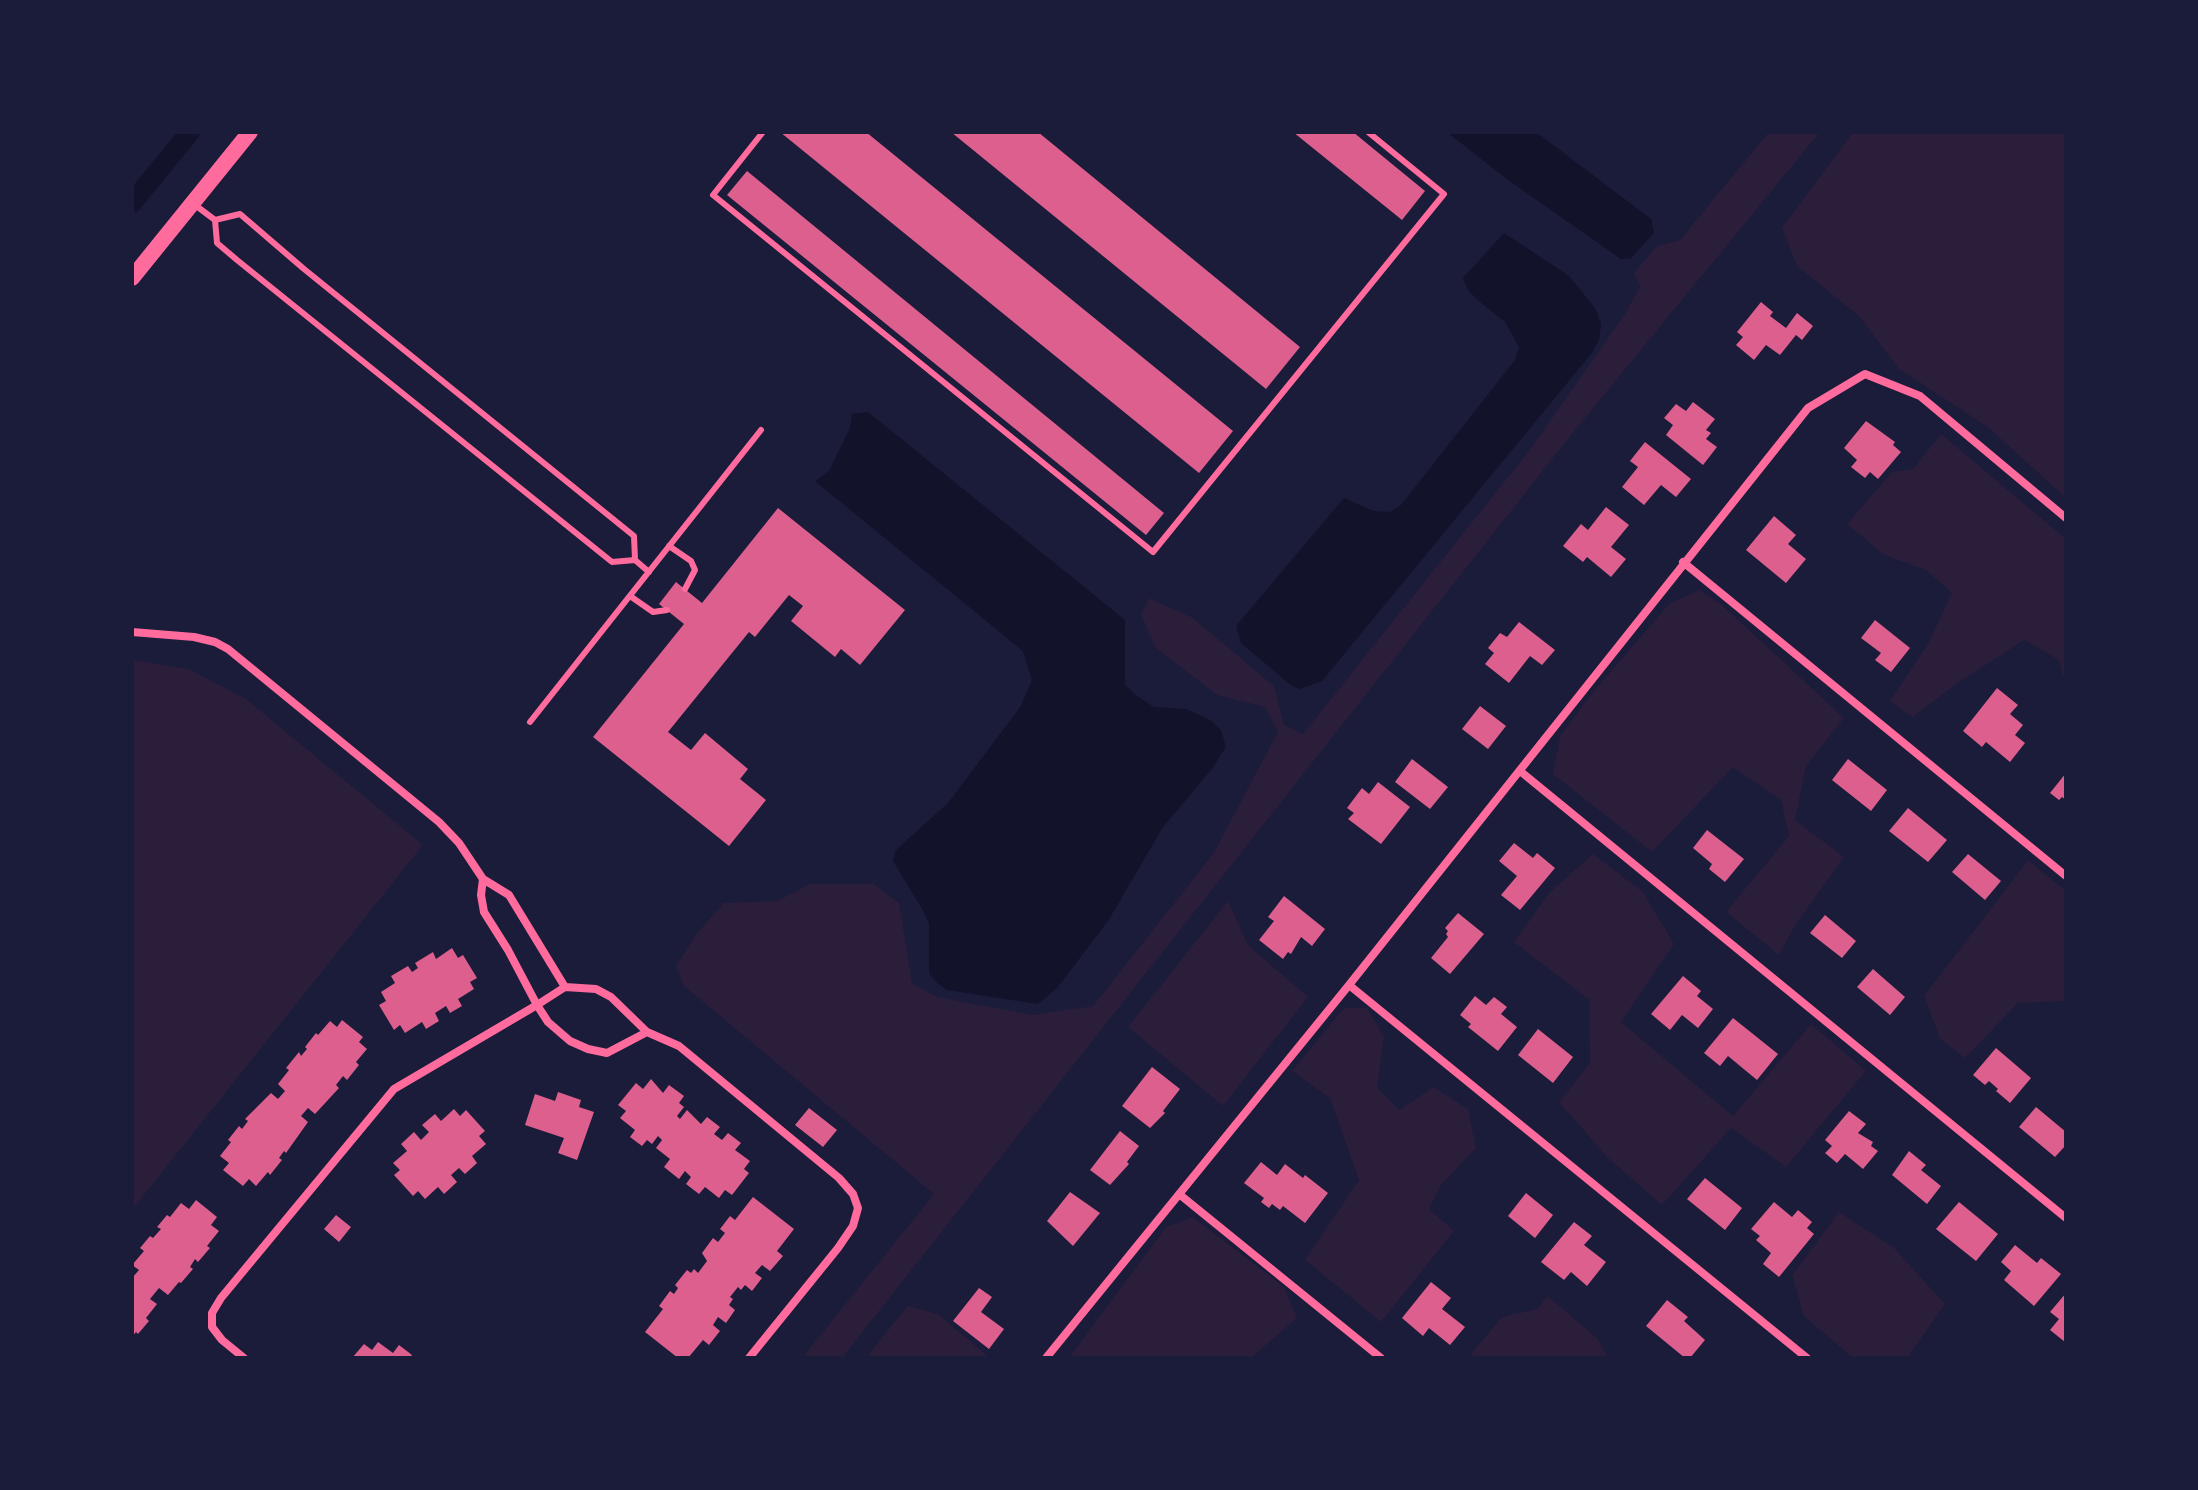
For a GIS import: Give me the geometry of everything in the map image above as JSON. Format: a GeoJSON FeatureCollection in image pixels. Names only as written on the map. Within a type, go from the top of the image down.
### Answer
{"type":"FeatureCollection","features":[{"type":"Feature","properties":{"kind":"main road"},"geometry":{"type":"LineString","coordinates":[[132,278],[250,132]]}},
{"type":"Feature","properties":{"kind":"street"},"geometry":{"type":"LineString","coordinates":[[1046,1358],[1349,985],[1808,408],[1865,374],[1920,396],[2066,518]]}},
{"type":"Feature","properties":{"kind":"street"},"geometry":{"type":"LineString","coordinates":[[1683,562],[2066,876]]}},
{"type":"Feature","properties":{"kind":"street"},"geometry":{"type":"LineString","coordinates":[[132,632],[194,637],[228,649],[439,822],[459,843],[483,879],[509,895],[565,987]]}},
{"type":"Feature","properties":{"kind":"street"},"geometry":{"type":"LineString","coordinates":[[1520,771],[2066,1218]]}},
{"type":"Feature","properties":{"kind":"street"},"geometry":{"type":"LineString","coordinates":[[483,879],[481,895],[484,912],[548,1022],[570,1041],[607,1053],[647,1032]]}},
{"type":"Feature","properties":{"kind":"street"},"geometry":{"type":"LineString","coordinates":[[1349,985],[1807,1358]]}},
{"type":"Feature","properties":{"kind":"street"},"geometry":{"type":"LineString","coordinates":[[244,1358],[212,1327],[212,1313],[369,1117],[394,1089],[565,987],[596,989],[611,997],[647,1032],[679,1046],[839,1178],[853,1194],[858,1208],[853,1226],[749,1358]]}},
{"type":"Feature","properties":{"kind":"street"},"geometry":{"type":"LineString","coordinates":[[1179,1194],[1381,1358]]}},
{"type":"Feature","properties":{"kind":"lane"},"geometry":{"type":"LineString","coordinates":[[763,132],[713,195],[1153,552],[1444,194],[1368,132]]}},
{"type":"Feature","properties":{"kind":"lane"},"geometry":{"type":"LineString","coordinates":[[192,203],[215,220],[217,243],[612,562],[635,560],[649,572]]}},
{"type":"Feature","properties":{"kind":"lane"},"geometry":{"type":"LineString","coordinates":[[215,220],[240,214],[634,536],[635,560]]}},
{"type":"Feature","properties":{"kind":"lane"},"geometry":{"type":"LineString","coordinates":[[530,722],[761,430]]}},
{"type":"Feature","properties":{"kind":"lane"},"geometry":{"type":"LineString","coordinates":[[669,546],[691,561],[695,570],[685,589]]}},
{"type":"Feature","properties":{"kind":"lane"},"geometry":{"type":"LineString","coordinates":[[630,596],[653,612],[667,610]]}},
{"type":"Feature","properties":{"kind":"shaded area"},"geometry":{"type":"Polygon","coordinates":[[[1447,132],[1536,132],[1651,219],[1654,233],[1630,259],[1621,259],[1508,180],[1447,132]]]}},
{"type":"Feature","properties":{"kind":"shaded area"},"geometry":{"type":"Polygon","coordinates":[[[1769,132],[1820,132],[1571,435],[842,1358],[802,1358],[934,1194],[684,986],[676,966],[697,933],[724,903],[777,901],[810,884],[874,884],[899,903],[912,983],[937,997],[1033,1015],[1093,1006],[1213,854],[1278,732],[1265,707],[1217,695],[1155,647],[1141,614],[1149,598],[1193,618],[1274,686],[1284,725],[1303,734],[1529,451],[1625,314],[1640,287],[1634,273],[1657,246],[1680,240],[1769,132]]]}},
{"type":"Feature","properties":{"kind":"shaded area"},"geometry":{"type":"Polygon","coordinates":[[[1853,132],[2066,132],[2066,498],[1989,428],[1898,368],[1859,316],[1797,266],[1782,228],[1853,132]]]}},
{"type":"Feature","properties":{"kind":"shaded area"},"geometry":{"type":"Polygon","coordinates":[[[1504,233],[1569,276],[1595,308],[1601,324],[1599,340],[1591,354],[1322,681],[1300,689],[1292,686],[1241,643],[1236,626],[1344,498],[1374,511],[1390,512],[1401,505],[1515,360],[1519,347],[1505,322],[1468,290],[1463,278],[1504,233]]]}},
{"type":"Feature","properties":{"kind":"shaded area"},"geometry":{"type":"Polygon","coordinates":[[[868,412],[1125,620],[1125,685],[1154,707],[1186,709],[1210,720],[1221,730],[1226,747],[1211,770],[1163,827],[1108,921],[1057,988],[1038,1004],[947,990],[936,982],[929,973],[929,924],[893,861],[896,850],[948,803],[1021,706],[1032,680],[1023,651],[815,481],[829,471],[850,428],[852,414],[868,412]]]}},
{"type":"Feature","properties":{"kind":"shaded area"},"geometry":{"type":"Polygon","coordinates":[[[1941,434],[2066,539],[2066,686],[2059,660],[2024,640],[1913,717],[1890,701],[1928,644],[1952,593],[1926,570],[1884,555],[1847,524],[1892,472],[1913,469],[1941,434]]]}},
{"type":"Feature","properties":{"kind":"shaded area"},"geometry":{"type":"Polygon","coordinates":[[[1699,590],[1721,604],[1844,718],[1806,766],[1795,820],[1844,857],[1796,924],[1779,955],[1726,912],[1789,836],[1781,800],[1733,767],[1652,852],[1553,774],[1560,736],[1593,692],[1670,603],[1699,590]]]}},
{"type":"Feature","properties":{"kind":"shaded area"},"geometry":{"type":"Polygon","coordinates":[[[132,660],[189,669],[246,699],[423,845],[132,1210],[132,660]]]}},
{"type":"Feature","properties":{"kind":"shaded area"},"geometry":{"type":"Polygon","coordinates":[[[1593,854],[1643,892],[1674,944],[1621,1022],[1733,1116],[1811,1024],[1866,1071],[1786,1167],[1731,1128],[1662,1205],[1607,1157],[1559,1102],[1590,1063],[1589,1000],[1514,942],[1549,893],[1593,854]]]}},
{"type":"Feature","properties":{"kind":"shaded area"},"geometry":{"type":"Polygon","coordinates":[[[2028,860],[2066,891],[2066,1001],[2018,1003],[1965,1058],[1940,1039],[1924,996],[2028,860]]]}},
{"type":"Feature","properties":{"kind":"shaded area"},"geometry":{"type":"Polygon","coordinates":[[[1228,901],[1248,945],[1308,997],[1223,1106],[1128,1027],[1228,901]]]}},
{"type":"Feature","properties":{"kind":"shaded area"},"geometry":{"type":"Polygon","coordinates":[[[1344,1008],[1367,1008],[1384,1037],[1377,1088],[1399,1110],[1434,1087],[1468,1109],[1476,1148],[1441,1185],[1429,1209],[1454,1231],[1381,1322],[1305,1260],[1359,1180],[1330,1098],[1292,1071],[1344,1008]]]}},
{"type":"Feature","properties":{"kind":"shaded area"},"geometry":{"type":"Polygon","coordinates":[[[1839,1212],[1894,1248],[1945,1304],[1907,1358],[1853,1358],[1804,1316],[1792,1275],[1839,1212]]]}},
{"type":"Feature","properties":{"kind":"shaded area"},"geometry":{"type":"Polygon","coordinates":[[[1193,1217],[1284,1287],[1297,1318],[1251,1358],[1069,1358],[1166,1227],[1193,1217]]]}},
{"type":"Feature","properties":{"kind":"shaded area"},"geometry":{"type":"Polygon","coordinates":[[[1548,1296],[1597,1338],[1608,1358],[1468,1358],[1502,1317],[1537,1309],[1548,1296]]]}},
{"type":"Feature","properties":{"kind":"shaded area"},"geometry":{"type":"Polygon","coordinates":[[[907,1306],[938,1314],[990,1358],[866,1358],[907,1306]]]}},
{"type":"Feature","properties":{"kind":"building"},"geometry":{"type":"Polygon","coordinates":[[[780,132],[866,132],[1233,431],[1199,473],[780,132]]]}},
{"type":"Feature","properties":{"kind":"building"},"geometry":{"type":"Polygon","coordinates":[[[951,132],[1038,132],[1300,347],[1266,389],[951,132]]]}},
{"type":"Feature","properties":{"kind":"building"},"geometry":{"type":"Polygon","coordinates":[[[1293,132],[1353,132],[1425,191],[1402,220],[1293,132]]]}},
{"type":"Feature","properties":{"kind":"building"},"geometry":{"type":"Polygon","coordinates":[[[747,171],[1164,513],[1146,535],[727,195],[747,171]]]}},
{"type":"Feature","properties":{"kind":"building"},"geometry":{"type":"Polygon","coordinates":[[[1761,302],[1773,312],[1770,316],[1786,328],[1797,313],[1813,326],[1802,340],[1796,335],[1780,355],[1766,345],[1754,360],[1736,345],[1743,337],[1737,332],[1761,302]]]}},
{"type":"Feature","properties":{"kind":"building"},"geometry":{"type":"Polygon","coordinates":[[[1693,402],[1715,419],[1706,430],[1711,433],[1706,439],[1717,447],[1703,465],[1666,435],[1673,425],[1664,418],[1676,404],[1686,411],[1693,402]]]}},
{"type":"Feature","properties":{"kind":"building"},"geometry":{"type":"Polygon","coordinates":[[[1866,421],[1895,442],[1893,445],[1901,452],[1878,479],[1870,472],[1865,478],[1851,467],[1857,460],[1844,448],[1866,421]]]}},
{"type":"Feature","properties":{"kind":"building"},"geometry":{"type":"Polygon","coordinates":[[[1645,442],[1691,479],[1676,497],[1661,485],[1644,505],[1622,487],[1638,467],[1630,461],[1645,442]]]}},
{"type":"Feature","properties":{"kind":"building"},"geometry":{"type":"Polygon","coordinates":[[[1606,507],[1629,525],[1611,547],[1626,559],[1611,577],[1587,557],[1583,562],[1563,546],[1581,524],[1588,530],[1606,507]]]}},
{"type":"Feature","properties":{"kind":"building"},"geometry":{"type":"Polygon","coordinates":[[[778,508],[905,610],[860,665],[841,649],[835,657],[791,621],[803,606],[789,595],[755,637],[749,632],[668,732],[691,750],[705,733],[748,769],[740,779],[766,800],[729,846],[593,737],[684,624],[659,604],[676,582],[702,603],[778,508]]]}},
{"type":"Feature","properties":{"kind":"building"},"geometry":{"type":"Polygon","coordinates":[[[1774,516],[1796,535],[1788,544],[1806,559],[1786,583],[1746,550],[1774,516]]]}},
{"type":"Feature","properties":{"kind":"building"},"geometry":{"type":"Polygon","coordinates":[[[1875,620],[1910,648],[1891,672],[1875,660],[1881,653],[1861,638],[1875,620]]]}},
{"type":"Feature","properties":{"kind":"building"},"geometry":{"type":"Polygon","coordinates":[[[1519,622],[1555,650],[1542,665],[1530,656],[1509,683],[1485,664],[1494,653],[1488,648],[1500,633],[1507,637],[1519,622]]]}},
{"type":"Feature","properties":{"kind":"building"},"geometry":{"type":"Polygon","coordinates":[[[1997,688],[2018,705],[2010,714],[2023,725],[2015,735],[2025,743],[2010,762],[1986,742],[1982,747],[1963,731],[1997,688]]]}},
{"type":"Feature","properties":{"kind":"building"},"geometry":{"type":"Polygon","coordinates":[[[1480,706],[1506,726],[1488,749],[1462,729],[1480,706]]]}},
{"type":"Feature","properties":{"kind":"building"},"geometry":{"type":"Polygon","coordinates":[[[1412,759],[1448,787],[1430,809],[1395,782],[1412,759]]]}},
{"type":"Feature","properties":{"kind":"building"},"geometry":{"type":"Polygon","coordinates":[[[1848,759],[1887,790],[1871,811],[1832,780],[1848,759]]]}},
{"type":"Feature","properties":{"kind":"building"},"geometry":{"type":"Polygon","coordinates":[[[2066,773],[2066,800],[2062,797],[2059,800],[2050,793],[2066,773]]]}},
{"type":"Feature","properties":{"kind":"building"},"geometry":{"type":"Polygon","coordinates":[[[1378,782],[1410,807],[1381,844],[1348,819],[1354,813],[1347,808],[1362,788],[1369,794],[1378,782]]]}},
{"type":"Feature","properties":{"kind":"building"},"geometry":{"type":"Polygon","coordinates":[[[1908,808],[1947,840],[1928,862],[1889,831],[1908,808]]]}},
{"type":"Feature","properties":{"kind":"building"},"geometry":{"type":"Polygon","coordinates":[[[1707,830],[1744,859],[1725,882],[1709,869],[1712,864],[1693,848],[1707,830]]]}},
{"type":"Feature","properties":{"kind":"building"},"geometry":{"type":"Polygon","coordinates":[[[1514,843],[1533,858],[1537,853],[1555,868],[1520,910],[1501,895],[1517,876],[1499,861],[1514,843]]]}},
{"type":"Feature","properties":{"kind":"building"},"geometry":{"type":"Polygon","coordinates":[[[1968,854],[2001,881],[1985,900],[1952,872],[1968,854]]]}},
{"type":"Feature","properties":{"kind":"building"},"geometry":{"type":"Polygon","coordinates":[[[1284,896],[1325,929],[1312,946],[1301,937],[1291,954],[1288,952],[1283,959],[1259,940],[1274,921],[1268,917],[1284,896]]]}},
{"type":"Feature","properties":{"kind":"building"},"geometry":{"type":"Polygon","coordinates":[[[1458,913],[1484,934],[1450,974],[1431,958],[1448,937],[1445,928],[1458,913]]]}},
{"type":"Feature","properties":{"kind":"building"},"geometry":{"type":"Polygon","coordinates":[[[1825,915],[1856,941],[1842,958],[1810,933],[1825,915]]]}},
{"type":"Feature","properties":{"kind":"building"},"geometry":{"type":"Polygon","coordinates":[[[452,948],[458,958],[463,955],[477,978],[470,982],[474,989],[458,999],[462,1006],[450,1013],[446,1006],[435,1013],[439,1021],[426,1029],[422,1022],[405,1033],[400,1025],[394,1030],[379,1005],[386,1001],[381,992],[395,983],[391,976],[408,966],[412,972],[418,968],[415,963],[433,952],[436,959],[452,948]]]}},
{"type":"Feature","properties":{"kind":"building"},"geometry":{"type":"Polygon","coordinates":[[[1873,969],[1905,997],[1890,1015],[1857,987],[1873,969]]]}},
{"type":"Feature","properties":{"kind":"building"},"geometry":{"type":"Polygon","coordinates":[[[1683,976],[1701,991],[1697,996],[1713,1009],[1698,1028],[1682,1015],[1670,1030],[1651,1014],[1683,976]]]}},
{"type":"Feature","properties":{"kind":"building"},"geometry":{"type":"Polygon","coordinates":[[[1475,996],[1486,1005],[1494,997],[1507,1007],[1501,1014],[1517,1027],[1498,1051],[1468,1027],[1471,1024],[1460,1015],[1475,996]]]}},
{"type":"Feature","properties":{"kind":"building"},"geometry":{"type":"Polygon","coordinates":[[[1733,1018],[1778,1054],[1757,1080],[1728,1056],[1720,1066],[1704,1053],[1733,1018]]]}},
{"type":"Feature","properties":{"kind":"building"},"geometry":{"type":"Polygon","coordinates":[[[342,1020],[363,1037],[359,1042],[367,1049],[356,1062],[359,1065],[347,1080],[343,1076],[336,1085],[339,1088],[315,1114],[308,1108],[301,1116],[308,1122],[286,1153],[284,1151],[279,1158],[282,1160],[270,1175],[268,1172],[256,1186],[249,1179],[243,1186],[223,1170],[229,1163],[220,1156],[231,1142],[228,1140],[239,1126],[242,1129],[248,1121],[245,1119],[271,1093],[278,1099],[285,1091],[278,1084],[289,1070],[286,1068],[299,1052],[301,1056],[307,1049],[305,1047],[316,1033],[318,1035],[330,1021],[337,1027],[342,1020]]]}},
{"type":"Feature","properties":{"kind":"building"},"geometry":{"type":"Polygon","coordinates":[[[1538,1029],[1573,1057],[1553,1083],[1518,1055],[1538,1029]]]}},
{"type":"Feature","properties":{"kind":"building"},"geometry":{"type":"Polygon","coordinates":[[[1996,1048],[2031,1078],[2010,1103],[1989,1081],[1985,1085],[1973,1075],[1996,1048]]]}},
{"type":"Feature","properties":{"kind":"building"},"geometry":{"type":"Polygon","coordinates":[[[1152,1067],[1180,1089],[1163,1111],[1165,1113],[1150,1128],[1122,1106],[1152,1067]]]}},
{"type":"Feature","properties":{"kind":"building"},"geometry":{"type":"Polygon","coordinates":[[[651,1079],[663,1093],[669,1085],[684,1096],[679,1103],[684,1107],[677,1116],[680,1119],[687,1110],[701,1124],[707,1117],[720,1127],[714,1134],[722,1140],[728,1133],[741,1143],[735,1150],[750,1161],[744,1169],[749,1173],[732,1195],[725,1190],[719,1198],[705,1187],[699,1194],[686,1184],[691,1177],[685,1171],[679,1179],[664,1167],[670,1159],[656,1148],[662,1140],[658,1136],[652,1144],[647,1140],[642,1146],[630,1137],[635,1130],[620,1118],[626,1111],[618,1105],[636,1083],[643,1089],[651,1079]]]}},
{"type":"Feature","properties":{"kind":"building"},"geometry":{"type":"Polygon","coordinates":[[[558,1092],[581,1100],[579,1107],[594,1112],[577,1160],[558,1153],[564,1138],[525,1125],[535,1094],[555,1101],[558,1092]]]}},
{"type":"Feature","properties":{"kind":"building"},"geometry":{"type":"Polygon","coordinates":[[[2036,1107],[2066,1132],[2066,1145],[2055,1157],[2019,1127],[2036,1107]]]}},
{"type":"Feature","properties":{"kind":"building"},"geometry":{"type":"Polygon","coordinates":[[[809,1108],[837,1130],[823,1147],[795,1125],[809,1108]]]}},
{"type":"Feature","properties":{"kind":"building"},"geometry":{"type":"Polygon","coordinates":[[[454,1109],[460,1116],[466,1110],[485,1131],[479,1136],[486,1144],[472,1156],[477,1163],[465,1174],[459,1168],[451,1175],[457,1182],[444,1194],[438,1187],[425,1199],[418,1191],[413,1196],[394,1175],[400,1170],[393,1163],[407,1151],[401,1144],[414,1132],[421,1140],[429,1132],[422,1125],[435,1114],[441,1121],[454,1109]]]}},
{"type":"Feature","properties":{"kind":"building"},"geometry":{"type":"Polygon","coordinates":[[[1849,1111],[1866,1124],[1858,1133],[1873,1142],[1871,1146],[1878,1151],[1863,1169],[1845,1154],[1837,1163],[1825,1153],[1832,1146],[1825,1140],[1849,1111]]]}},
{"type":"Feature","properties":{"kind":"building"},"geometry":{"type":"Polygon","coordinates":[[[1120,1131],[1139,1146],[1127,1162],[1129,1164],[1110,1185],[1090,1170],[1120,1131]]]}},
{"type":"Feature","properties":{"kind":"building"},"geometry":{"type":"Polygon","coordinates":[[[1909,1151],[1926,1165],[1921,1170],[1941,1186],[1927,1204],[1892,1175],[1909,1151]]]}},
{"type":"Feature","properties":{"kind":"building"},"geometry":{"type":"Polygon","coordinates":[[[1261,1162],[1277,1175],[1285,1164],[1328,1193],[1305,1223],[1283,1206],[1280,1210],[1272,1204],[1269,1208],[1261,1202],[1264,1198],[1244,1183],[1261,1162]]]}},
{"type":"Feature","properties":{"kind":"building"},"geometry":{"type":"Polygon","coordinates":[[[1705,1178],[1742,1208],[1725,1230],[1687,1199],[1705,1178]]]}},
{"type":"Feature","properties":{"kind":"building"},"geometry":{"type":"Polygon","coordinates":[[[1070,1192],[1100,1213],[1073,1246],[1047,1221],[1070,1192]]]}},
{"type":"Feature","properties":{"kind":"building"},"geometry":{"type":"Polygon","coordinates":[[[1526,1193],[1553,1215],[1535,1238],[1508,1216],[1526,1193]]]}},
{"type":"Feature","properties":{"kind":"building"},"geometry":{"type":"Polygon","coordinates":[[[753,1197],[794,1229],[777,1251],[783,1256],[770,1271],[762,1265],[755,1273],[762,1278],[752,1291],[745,1285],[741,1290],[738,1287],[730,1297],[733,1299],[729,1305],[735,1310],[726,1323],[718,1317],[713,1325],[720,1331],[709,1345],[703,1340],[688,1358],[678,1358],[645,1332],[663,1309],[659,1306],[670,1291],[674,1294],[678,1288],[675,1285],[687,1270],[691,1273],[694,1269],[698,1273],[707,1261],[702,1253],[713,1238],[718,1242],[725,1233],[720,1229],[730,1216],[735,1220],[753,1197]]]}},
{"type":"Feature","properties":{"kind":"building"},"geometry":{"type":"Polygon","coordinates":[[[196,1200],[217,1217],[211,1225],[219,1231],[198,1262],[195,1259],[190,1267],[193,1269],[181,1283],[168,1295],[159,1288],[150,1299],[157,1304],[146,1318],[149,1321],[132,1337],[132,1278],[139,1270],[132,1265],[144,1251],[140,1248],[161,1229],[157,1227],[167,1215],[170,1217],[181,1203],[189,1209],[196,1200]]]}},
{"type":"Feature","properties":{"kind":"building"},"geometry":{"type":"Polygon","coordinates":[[[1774,1202],[1792,1217],[1798,1210],[1812,1222],[1807,1228],[1814,1234],[1779,1277],[1763,1264],[1771,1253],[1756,1240],[1760,1236],[1751,1229],[1774,1202]]]}},
{"type":"Feature","properties":{"kind":"building"},"geometry":{"type":"Polygon","coordinates":[[[1959,1202],[1998,1234],[1976,1261],[1936,1229],[1959,1202]]]}},
{"type":"Feature","properties":{"kind":"building"},"geometry":{"type":"Polygon","coordinates":[[[336,1215],[351,1227],[339,1242],[324,1229],[336,1215]]]}},
{"type":"Feature","properties":{"kind":"building"},"geometry":{"type":"Polygon","coordinates":[[[1574,1222],[1592,1236],[1584,1245],[1606,1262],[1587,1286],[1571,1272],[1564,1280],[1541,1262],[1574,1222]]]}},
{"type":"Feature","properties":{"kind":"building"},"geometry":{"type":"Polygon","coordinates":[[[2015,1245],[2037,1263],[2041,1258],[2061,1274],[2034,1306],[2004,1280],[2011,1271],[2001,1262],[2015,1245]]]}},
{"type":"Feature","properties":{"kind":"building"},"geometry":{"type":"Polygon","coordinates":[[[1431,1282],[1451,1298],[1442,1309],[1465,1327],[1450,1345],[1429,1328],[1423,1336],[1402,1318],[1431,1282]]]}},
{"type":"Feature","properties":{"kind":"building"},"geometry":{"type":"Polygon","coordinates":[[[979,1288],[992,1297],[981,1312],[1004,1329],[989,1349],[953,1321],[979,1288]]]}},
{"type":"Feature","properties":{"kind":"building"},"geometry":{"type":"Polygon","coordinates":[[[2066,1293],[2065,1342],[2050,1330],[2059,1319],[2050,1312],[2066,1293]]]}},
{"type":"Feature","properties":{"kind":"building"},"geometry":{"type":"Polygon","coordinates":[[[1667,1300],[1688,1317],[1684,1321],[1705,1340],[1690,1358],[1685,1358],[1646,1326],[1667,1300]]]}},
{"type":"Feature","properties":{"kind":"building"},"geometry":{"type":"Polygon","coordinates":[[[378,1342],[393,1353],[399,1345],[412,1355],[410,1358],[352,1358],[364,1344],[372,1350],[378,1342]]]}},
{"type":"Feature","properties":{"kind":"waterway"},"geometry":{"type":"LineString","coordinates":[[132,203],[190,132]]}}]}
